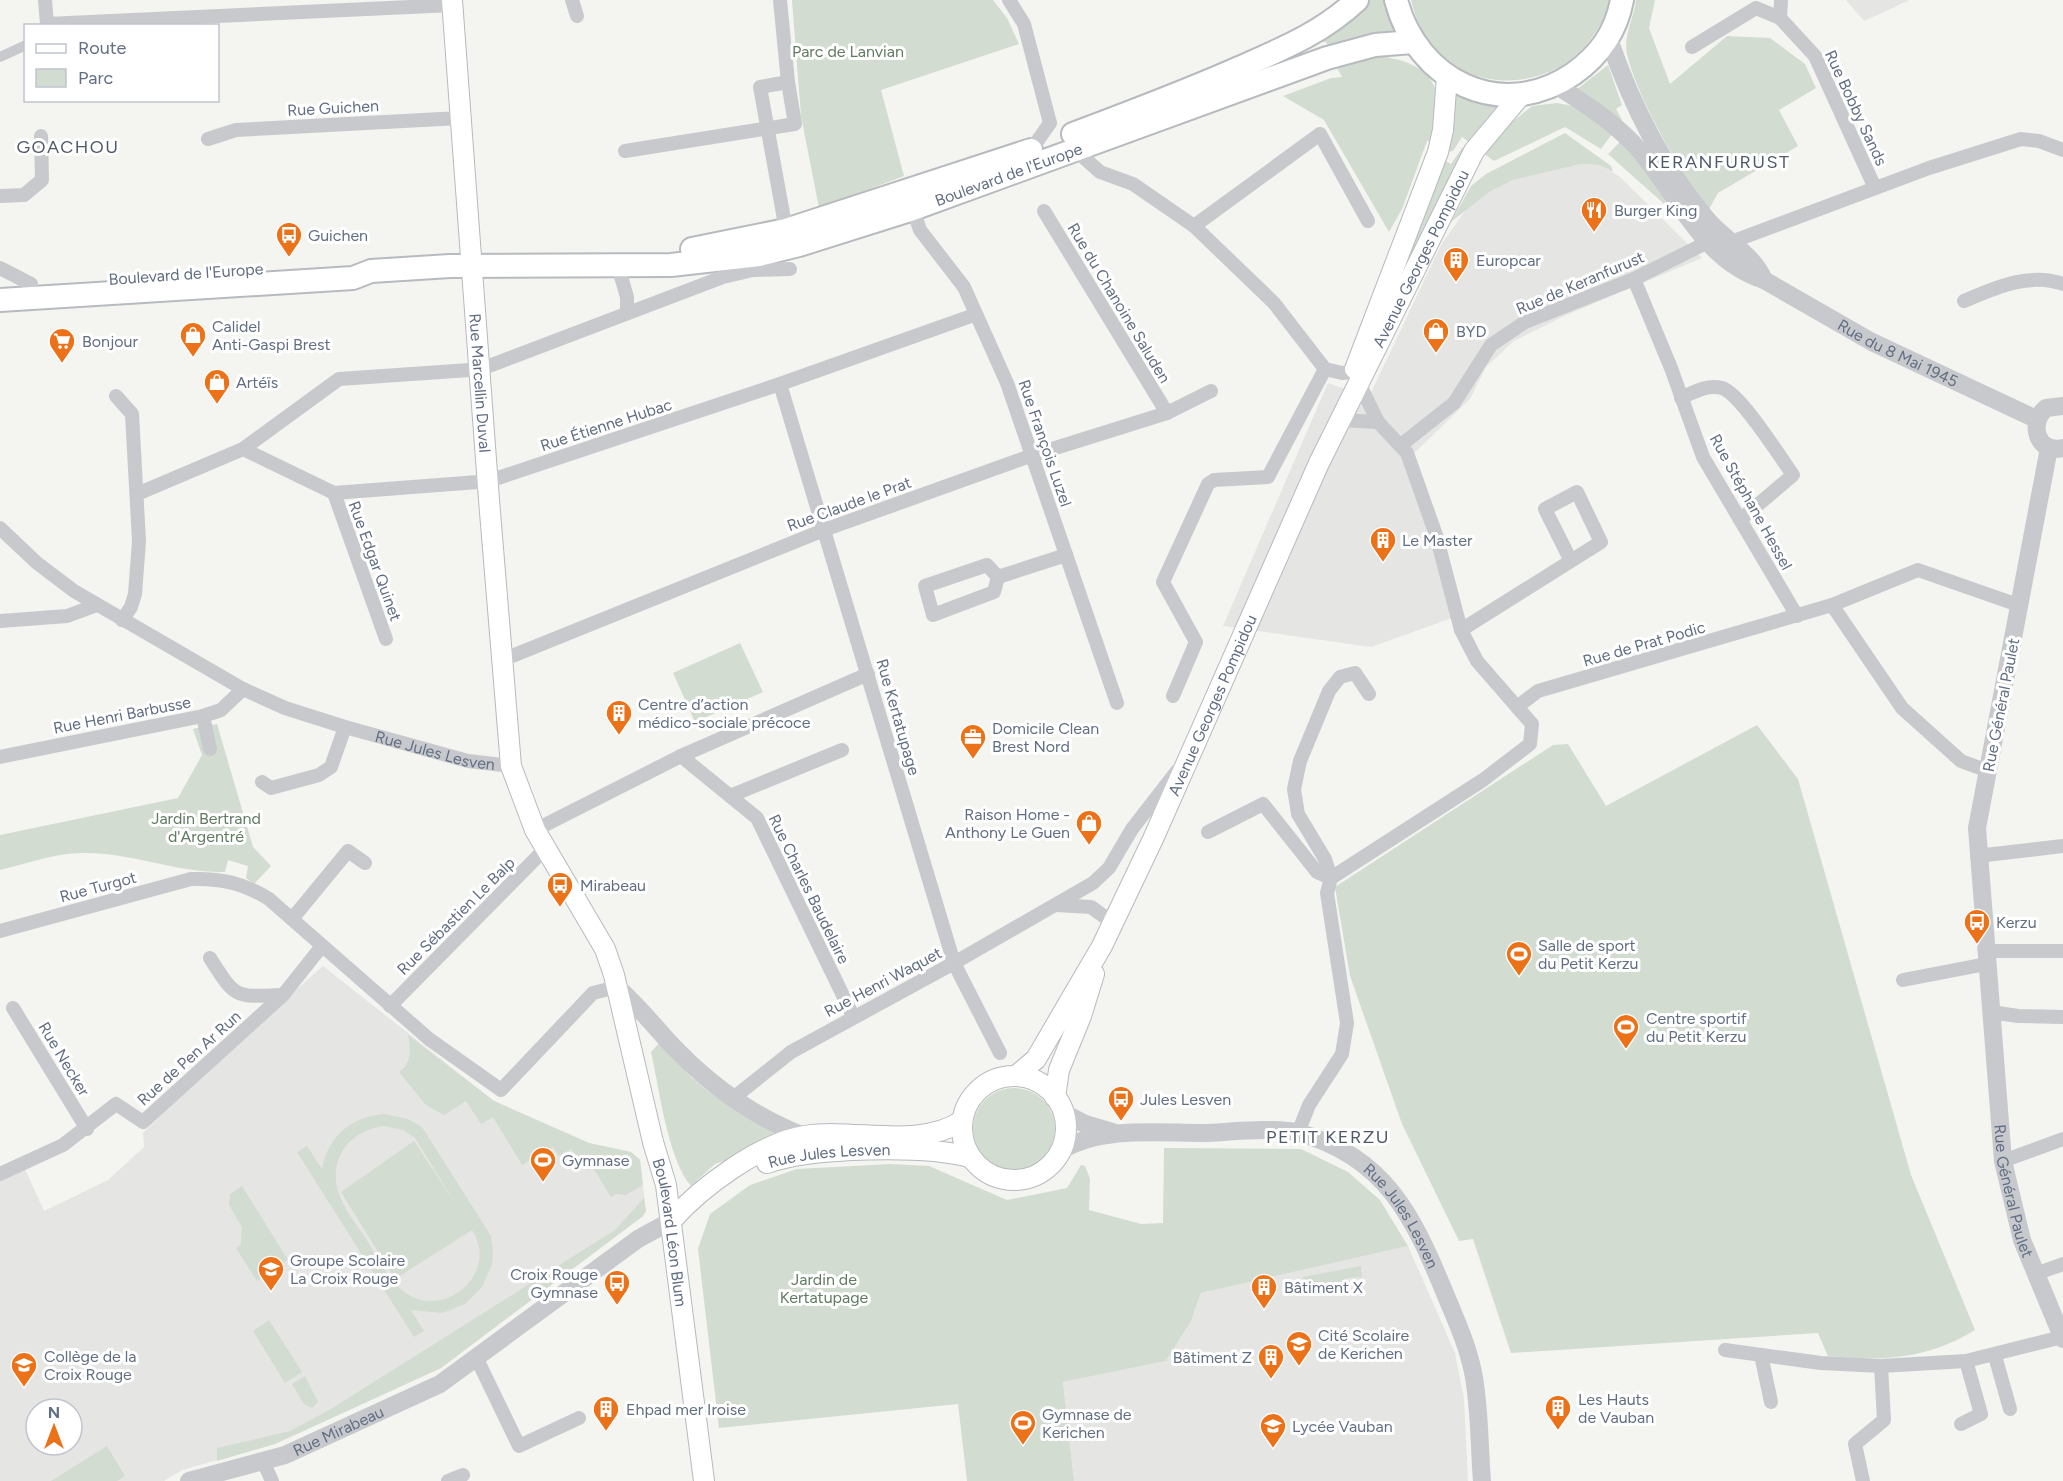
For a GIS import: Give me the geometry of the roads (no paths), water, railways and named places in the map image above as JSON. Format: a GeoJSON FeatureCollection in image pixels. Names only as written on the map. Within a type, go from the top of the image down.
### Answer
{"type":"FeatureCollection","features":[{"type":"Feature","properties":{"kind":"main road","name":"Boulevard de l'Europe"},"geometry":{"type":"LineString","coordinates":[[596,265],[786,230],[1031,150],[1081,147],[1191,89],[1307,38],[1341,16],[1357,0]]}},
{"type":"Feature","properties":{"kind":"main road"},"geometry":{"type":"LineString","coordinates":[[1396,0],[1401,18],[1413,42],[1427,60],[1447,76],[1470,88],[1496,94],[1521,95],[1556,86],[1585,66],[1609,39],[1622,0]]}},
{"type":"Feature","properties":{"kind":"main road","name":"Rue Marcellin Duval"},"geometry":{"type":"LineString","coordinates":[[453,2],[487,480],[511,766]]}},
{"type":"Feature","properties":{"kind":"main road","name":"Boulevard de l'Europe"},"geometry":{"type":"LineString","coordinates":[[0,300],[353,278],[371,271],[471,265],[671,265],[759,255],[799,245],[912,209],[1327,57],[1375,45],[1413,42]]}},
{"type":"Feature","properties":{"kind":"main road","name":"Avenue Georges Pompidou"},"geometry":{"type":"LineString","coordinates":[[1319,463],[1341,420],[1438,152],[1443,130],[1447,76]]}},
{"type":"Feature","properties":{"kind":"main road","name":"Avenue Georges Pompidou"},"geometry":{"type":"LineString","coordinates":[[1016,1076],[1036,1059],[1102,946],[1190,755],[1357,378],[1474,151],[1521,95]]}},
{"type":"Feature","properties":{"kind":"main road","name":"Boulevard de l'Europe"},"geometry":{"type":"LineString","coordinates":[[0,285],[353,263],[371,271]]}},
{"type":"Feature","properties":{"kind":"main road","name":"Rue Jules Lesven"},"geometry":{"type":"LineString","coordinates":[[511,766],[544,849],[605,949],[617,987]]}},
{"type":"Feature","properties":{"kind":"main road","name":"Avenue Georges Pompidou"},"geometry":{"type":"LineString","coordinates":[[1060,1105],[1059,1070],[1081,1016],[1102,946]]}},
{"type":"Feature","properties":{"kind":"main road","name":"Boulevard Léon Blum"},"geometry":{"type":"LineString","coordinates":[[617,987],[666,1185],[704,1481]]}},
{"type":"Feature","properties":{"kind":"main road"},"geometry":{"type":"LineString","coordinates":[[1016,1076],[1038,1082],[1060,1105],[1066,1131],[1061,1150],[1044,1171],[1018,1180],[991,1175],[970,1156],[965,1145],[962,1120],[969,1103],[981,1088],[1003,1077],[1016,1076]]}},
{"type":"Feature","properties":{"kind":"main road","name":"Rue Jules Lesven"},"geometry":{"type":"LineString","coordinates":[[671,1221],[712,1183],[735,1166],[804,1136],[938,1133],[962,1120]]}},
{"type":"Feature","properties":{"kind":"main road","name":"Rue Jules Lesven"},"geometry":{"type":"LineString","coordinates":[[671,1221],[681,1220],[746,1173],[787,1156],[827,1152],[929,1151],[970,1156]]}},
{"type":"Feature","properties":{"kind":"street"},"geometry":{"type":"LineString","coordinates":[[45,0],[46,24]]}},
{"type":"Feature","properties":{"kind":"street"},"geometry":{"type":"LineString","coordinates":[[572,0],[577,16]]}},
{"type":"Feature","properties":{"kind":"street"},"geometry":{"type":"LineString","coordinates":[[625,151],[795,124],[788,82],[780,0]]}},
{"type":"Feature","properties":{"kind":"street"},"geometry":{"type":"LineString","coordinates":[[1009,0],[1024,24],[1050,123],[1081,147],[1100,172],[1133,184],[1194,226],[1274,303],[1325,369],[1357,378],[1378,422],[1401,445],[1436,535],[1461,630],[1477,661],[1532,724],[1530,744],[1483,780],[1331,878]]}},
{"type":"Feature","properties":{"kind":"street"},"geometry":{"type":"LineString","coordinates":[[1692,47],[1756,8],[1780,18],[1781,0]]}},
{"type":"Feature","properties":{"kind":"street"},"geometry":{"type":"LineString","coordinates":[[64,24],[453,2]]}},
{"type":"Feature","properties":{"kind":"street","name":"Rue Bobby Sands"},"geometry":{"type":"LineString","coordinates":[[1780,18],[1815,56],[1875,188]]}},
{"type":"Feature","properties":{"kind":"street","name":"Rue du 8 Mai 1945"},"geometry":{"type":"LineString","coordinates":[[1609,39],[1634,105],[1652,140],[1706,219],[1757,265],[1764,280]]}},
{"type":"Feature","properties":{"kind":"street"},"geometry":{"type":"LineString","coordinates":[[0,57],[24,46]]}},
{"type":"Feature","properties":{"kind":"street"},"geometry":{"type":"LineString","coordinates":[[786,230],[760,87],[788,82]]}},
{"type":"Feature","properties":{"kind":"street","name":"Rue du 8 Mai 1945"},"geometry":{"type":"LineString","coordinates":[[1556,86],[1594,109],[1639,150],[1693,228],[1747,275],[1764,280],[1872,342],[2036,419]]}},
{"type":"Feature","properties":{"kind":"street","name":"Rue Guichen"},"geometry":{"type":"LineString","coordinates":[[208,139],[236,130],[460,118]]}},
{"type":"Feature","properties":{"kind":"street"},"geometry":{"type":"LineString","coordinates":[[1031,150],[1050,123]]}},
{"type":"Feature","properties":{"kind":"street"},"geometry":{"type":"LineString","coordinates":[[1194,226],[1320,134],[1368,221]]}},
{"type":"Feature","properties":{"kind":"street"},"geometry":{"type":"LineString","coordinates":[[0,196],[24,195],[42,180],[41,136]]}},
{"type":"Feature","properties":{"kind":"street"},"geometry":{"type":"LineString","coordinates":[[1731,242],[1929,168],[2021,139],[2038,141],[2063,150]]}},
{"type":"Feature","properties":{"kind":"street","name":"Rue François Luzel"},"geometry":{"type":"LineString","coordinates":[[912,209],[920,230],[964,287],[974,315],[1007,383],[1117,703]]}},
{"type":"Feature","properties":{"kind":"street","name":"Rue du Chanoine Saluden"},"geometry":{"type":"LineString","coordinates":[[1044,211],[1167,413]]}},
{"type":"Feature","properties":{"kind":"street","name":"Rue de Keranfurust"},"geometry":{"type":"LineString","coordinates":[[1401,445],[1454,403],[1491,345],[1527,321],[1634,279],[1708,242]]}},
{"type":"Feature","properties":{"kind":"street"},"geometry":{"type":"LineString","coordinates":[[618,266],[627,297],[627,311]]}},
{"type":"Feature","properties":{"kind":"street"},"geometry":{"type":"LineString","coordinates":[[0,268],[31,284]]}},
{"type":"Feature","properties":{"kind":"street"},"geometry":{"type":"LineString","coordinates":[[137,494],[243,449],[339,379],[479,369],[627,311],[723,277],[753,270],[790,269]]}},
{"type":"Feature","properties":{"kind":"street"},"geometry":{"type":"LineString","coordinates":[[1964,301],[2004,284],[2047,278],[2063,284]]}},
{"type":"Feature","properties":{"kind":"street","name":"Rue Stéphane Hessel"},"geometry":{"type":"LineString","coordinates":[[1634,279],[1671,368],[1703,457],[1797,616]]}},
{"type":"Feature","properties":{"kind":"street","name":"Rue Étienne Hubac"},"geometry":{"type":"LineString","coordinates":[[334,493],[487,480],[780,384],[974,315]]}},
{"type":"Feature","properties":{"kind":"street"},"geometry":{"type":"LineString","coordinates":[[1173,696],[1196,642],[1163,582],[1208,484],[1214,480],[1268,477],[1275,469],[1325,369]]}},
{"type":"Feature","properties":{"kind":"street","name":"Rue Kertatupage"},"geometry":{"type":"LineString","coordinates":[[780,384],[954,963],[1000,1053]]}},
{"type":"Feature","properties":{"kind":"street"},"geometry":{"type":"LineString","coordinates":[[1681,398],[1708,387],[1723,388],[1745,408],[1793,475],[1740,520]]}},
{"type":"Feature","properties":{"kind":"street","name":"Rue Claude le Prat"},"geometry":{"type":"LineString","coordinates":[[502,660],[824,530],[1033,455],[1167,413],[1211,391]]}},
{"type":"Feature","properties":{"kind":"street"},"geometry":{"type":"LineString","coordinates":[[116,396],[132,414],[140,541],[135,594],[122,620]]}},
{"type":"Feature","properties":{"kind":"street"},"geometry":{"type":"LineString","coordinates":[[2056,448],[2037,436],[2036,419],[2046,408],[2062,404]]}},
{"type":"Feature","properties":{"kind":"street"},"geometry":{"type":"LineString","coordinates":[[1341,420],[1378,422]]}},
{"type":"Feature","properties":{"kind":"street","name":"Rue Général Paulet"},"geometry":{"type":"LineString","coordinates":[[2056,448],[2020,606],[1988,771],[1977,828],[1977,856],[2003,1161],[2022,1240],[2063,1338]]}},
{"type":"Feature","properties":{"kind":"street"},"geometry":{"type":"LineString","coordinates":[[243,449],[334,493]]}},
{"type":"Feature","properties":{"kind":"street"},"geometry":{"type":"LineString","coordinates":[[1461,630],[1571,561],[1601,542],[1577,492],[1545,509],[1571,561]]}},
{"type":"Feature","properties":{"kind":"street","name":"Rue Edgar Quinet"},"geometry":{"type":"LineString","coordinates":[[334,493],[386,639]]}},
{"type":"Feature","properties":{"kind":"street","name":"Rue Jules Lesven"},"geometry":{"type":"LineString","coordinates":[[0,528],[38,563],[74,591],[243,689],[285,708],[345,727],[468,761],[511,766]]}},
{"type":"Feature","properties":{"kind":"street"},"geometry":{"type":"LineString","coordinates":[[998,578],[1066,555]]}},
{"type":"Feature","properties":{"kind":"street"},"geometry":{"type":"LineString","coordinates":[[987,565],[998,578],[994,592],[933,615],[925,586],[987,565]]}},
{"type":"Feature","properties":{"kind":"street","name":"Rue de Prat Podic"},"geometry":{"type":"LineString","coordinates":[[1517,707],[1538,691],[1832,605],[1918,570],[2020,606]]}},
{"type":"Feature","properties":{"kind":"street"},"geometry":{"type":"LineString","coordinates":[[0,621],[67,616],[97,605]]}},
{"type":"Feature","properties":{"kind":"street"},"geometry":{"type":"LineString","coordinates":[[1832,605],[1902,708],[1961,761],[1988,771]]}},
{"type":"Feature","properties":{"kind":"street"},"geometry":{"type":"LineString","coordinates":[[1298,1133],[1309,1105],[1342,1054],[1347,1023],[1327,894],[1331,878],[1325,859],[1299,814],[1294,789],[1299,761],[1329,691],[1340,677],[1355,673],[1369,694]]}},
{"type":"Feature","properties":{"kind":"street"},"geometry":{"type":"LineString","coordinates":[[535,830],[681,756],[868,674]]}},
{"type":"Feature","properties":{"kind":"street","name":"Rue Henri Barbusse"},"geometry":{"type":"LineString","coordinates":[[0,757],[203,716],[221,710],[243,689]]}},
{"type":"Feature","properties":{"kind":"street"},"geometry":{"type":"LineString","coordinates":[[203,716],[210,749]]}},
{"type":"Feature","properties":{"kind":"street"},"geometry":{"type":"LineString","coordinates":[[262,782],[271,788],[325,771],[331,767],[345,727]]}},
{"type":"Feature","properties":{"kind":"street"},"geometry":{"type":"LineString","coordinates":[[730,796],[842,750]]}},
{"type":"Feature","properties":{"kind":"street","name":"Rue Henri Waquet"},"geometry":{"type":"LineString","coordinates":[[732,1099],[791,1052],[853,1016],[954,963],[1093,882],[1109,868],[1132,829],[1190,755]]}},
{"type":"Feature","properties":{"kind":"street","name":"Rue Charles Baudelaire"},"geometry":{"type":"LineString","coordinates":[[681,756],[757,818],[853,1016]]}},
{"type":"Feature","properties":{"kind":"street"},"geometry":{"type":"LineString","coordinates":[[1208,832],[1263,804],[1317,872],[1331,878]]}},
{"type":"Feature","properties":{"kind":"street"},"geometry":{"type":"LineString","coordinates":[[1977,856],[2063,846]]}},
{"type":"Feature","properties":{"kind":"street","name":"Rue Sébastien Le Balp"},"geometry":{"type":"LineString","coordinates":[[390,1006],[544,849]]}},
{"type":"Feature","properties":{"kind":"street"},"geometry":{"type":"LineString","coordinates":[[292,919],[348,851],[365,863]]}},
{"type":"Feature","properties":{"kind":"street","name":"Rue Turgot"},"geometry":{"type":"LineString","coordinates":[[0,931],[134,894],[205,879],[231,881],[251,888],[269,899],[390,1006],[456,1060],[501,1090],[593,993],[617,987]]}},
{"type":"Feature","properties":{"kind":"street"},"geometry":{"type":"LineString","coordinates":[[1091,907],[1093,882]]}},
{"type":"Feature","properties":{"kind":"street"},"geometry":{"type":"LineString","coordinates":[[1056,905],[1091,907],[1113,923]]}},
{"type":"Feature","properties":{"kind":"street","name":"Rue de Pen Ar Run"},"geometry":{"type":"LineString","coordinates":[[0,1174],[63,1145],[87,1129],[116,1104],[143,1122],[283,995],[322,946]]}},
{"type":"Feature","properties":{"kind":"street"},"geometry":{"type":"LineString","coordinates":[[1903,980],[1985,957],[2063,951]]}},
{"type":"Feature","properties":{"kind":"street"},"geometry":{"type":"LineString","coordinates":[[210,958],[230,990],[244,997],[283,995]]}},
{"type":"Feature","properties":{"kind":"street","name":"Rue Jules Lesven"},"geometry":{"type":"LineString","coordinates":[[617,987],[635,1003],[669,1042],[732,1099],[777,1126],[804,1136]]}},
{"type":"Feature","properties":{"kind":"street","name":"Rue Necker"},"geometry":{"type":"LineString","coordinates":[[13,1008],[87,1129]]}},
{"type":"Feature","properties":{"kind":"street"},"geometry":{"type":"LineString","coordinates":[[1991,1012],[2018,1016],[2063,1017]]}},
{"type":"Feature","properties":{"kind":"street","name":"Rue Jules Lesven"},"geometry":{"type":"LineString","coordinates":[[1060,1105],[1085,1124],[1117,1133]]}},
{"type":"Feature","properties":{"kind":"street","name":"Rue Jules Lesven"},"geometry":{"type":"LineString","coordinates":[[1061,1150],[1083,1140],[1117,1133],[1298,1133],[1336,1148],[1374,1173],[1409,1213],[1423,1240],[1465,1342],[1473,1374],[1482,1481]]}},
{"type":"Feature","properties":{"kind":"street"},"geometry":{"type":"LineString","coordinates":[[2003,1161],[2063,1139]]}},
{"type":"Feature","properties":{"kind":"street","name":"Rue Mirabeau"},"geometry":{"type":"LineString","coordinates":[[189,1481],[285,1455],[440,1384],[638,1239],[671,1221]]}},
{"type":"Feature","properties":{"kind":"street"},"geometry":{"type":"LineString","coordinates":[[2035,1274],[2063,1264]]}},
{"type":"Feature","properties":{"kind":"street"},"geometry":{"type":"LineString","coordinates":[[1725,1350],[1821,1363],[1881,1366],[1966,1361],[1995,1356],[2063,1338]]}},
{"type":"Feature","properties":{"kind":"street"},"geometry":{"type":"LineString","coordinates":[[1761,1355],[1771,1402]]}},
{"type":"Feature","properties":{"kind":"street"},"geometry":{"type":"LineString","coordinates":[[1995,1356],[2010,1409]]}},
{"type":"Feature","properties":{"kind":"street"},"geometry":{"type":"LineString","coordinates":[[477,1359],[519,1446],[579,1418]]}},
{"type":"Feature","properties":{"kind":"street"},"geometry":{"type":"LineString","coordinates":[[1961,1424],[1982,1414],[1966,1361]]}},
{"type":"Feature","properties":{"kind":"street"},"geometry":{"type":"LineString","coordinates":[[1863,1481],[1856,1444],[1884,1420],[1881,1366]]}},
{"type":"Feature","properties":{"kind":"street"},"geometry":{"type":"LineString","coordinates":[[263,1461],[272,1481]]}},
{"type":"Feature","properties":{"kind":"street"},"geometry":{"type":"LineString","coordinates":[[448,1481],[463,1474]]}},
{"type":"Feature","properties":{"kind":"place","name":"Burger King"},"geometry":{"type":"Point","coordinates":[1594,233]}},
{"type":"Feature","properties":{"kind":"place","name":"Guichen"},"geometry":{"type":"Point","coordinates":[289,258]}},
{"type":"Feature","properties":{"kind":"place","name":"Europcar"},"geometry":{"type":"Point","coordinates":[1456,283]}},
{"type":"Feature","properties":{"kind":"place","name":"BYD"},"geometry":{"type":"Point","coordinates":[1436,354]}},
{"type":"Feature","properties":{"kind":"place","name":"Calidel Anti-Gaspi Brest"},"geometry":{"type":"Point","coordinates":[193,358]}},
{"type":"Feature","properties":{"kind":"place","name":"Bonjour"},"geometry":{"type":"Point","coordinates":[62,364]}},
{"type":"Feature","properties":{"kind":"place","name":"Artéïs"},"geometry":{"type":"Point","coordinates":[217,405]}},
{"type":"Feature","properties":{"kind":"place","name":"Le Master"},"geometry":{"type":"Point","coordinates":[1383,563]}},
{"type":"Feature","properties":{"kind":"place","name":"Centre d’action médico-sociale précoce"},"geometry":{"type":"Point","coordinates":[619,736]}},
{"type":"Feature","properties":{"kind":"place","name":"Domicile Clean Brest Nord"},"geometry":{"type":"Point","coordinates":[973,760]}},
{"type":"Feature","properties":{"kind":"place","name":"Raison Home - Anthony Le Guen"},"geometry":{"type":"Point","coordinates":[1089,846]}},
{"type":"Feature","properties":{"kind":"place","name":"Mirabeau"},"geometry":{"type":"Point","coordinates":[560,908]}},
{"type":"Feature","properties":{"kind":"place","name":"Kerzu"},"geometry":{"type":"Point","coordinates":[1977,945]}},
{"type":"Feature","properties":{"kind":"place","name":"Salle de sport du Petit Kerzu"},"geometry":{"type":"Point","coordinates":[1519,977]}},
{"type":"Feature","properties":{"kind":"place","name":"Centre sportif du Petit Kerzu"},"geometry":{"type":"Point","coordinates":[1626,1050]}},
{"type":"Feature","properties":{"kind":"place","name":"Jules Lesven"},"geometry":{"type":"Point","coordinates":[1121,1122]}},
{"type":"Feature","properties":{"kind":"place","name":"Gymnase"},"geometry":{"type":"Point","coordinates":[543,1183]}},
{"type":"Feature","properties":{"kind":"place","name":"Groupe Scolaire La Croix Rouge"},"geometry":{"type":"Point","coordinates":[271,1292]}},
{"type":"Feature","properties":{"kind":"place","name":"Croix Rouge Gymnase"},"geometry":{"type":"Point","coordinates":[617,1306]}},
{"type":"Feature","properties":{"kind":"place","name":"Bâtiment X"},"geometry":{"type":"Point","coordinates":[1264,1310]}},
{"type":"Feature","properties":{"kind":"place","name":"Cité Scolaire de Kerichen"},"geometry":{"type":"Point","coordinates":[1299,1367]}},
{"type":"Feature","properties":{"kind":"place","name":"Bâtiment Z"},"geometry":{"type":"Point","coordinates":[1271,1380]}},
{"type":"Feature","properties":{"kind":"place","name":"Collège de la Croix Rouge"},"geometry":{"type":"Point","coordinates":[24,1388]}},
{"type":"Feature","properties":{"kind":"place","name":"Les Hauts de Vauban"},"geometry":{"type":"Point","coordinates":[1558,1431]}},
{"type":"Feature","properties":{"kind":"place","name":"Ehpad mer Iroise"},"geometry":{"type":"Point","coordinates":[606,1432]}},
{"type":"Feature","properties":{"kind":"place","name":"Gymnase de Kerichen"},"geometry":{"type":"Point","coordinates":[1023,1446]}},
{"type":"Feature","properties":{"kind":"place","name":"Lycée Vauban"},"geometry":{"type":"Point","coordinates":[1273,1449]}},
{"type":"Feature","properties":{"kind":"district","name":"GOACHOU"},"geometry":{"type":"Point","coordinates":[68,147]}},
{"type":"Feature","properties":{"kind":"district","name":"KERANFURUST"},"geometry":{"type":"Point","coordinates":[1719,162]}},
{"type":"Feature","properties":{"kind":"district","name":"PETIT KERZU"},"geometry":{"type":"Point","coordinates":[1328,1137]}},
{"type":"Feature","properties":{"kind":"park label","name":"Parc de Lanvian"},"geometry":{"type":"Point","coordinates":[848,51]}},
{"type":"Feature","properties":{"kind":"park label","name":"Jardin Bertrand d'Argentré"},"geometry":{"type":"Point","coordinates":[206,827]}},
{"type":"Feature","properties":{"kind":"park label","name":"Jardin de Kertatupage"},"geometry":{"type":"Point","coordinates":[824,1288]}}]}
